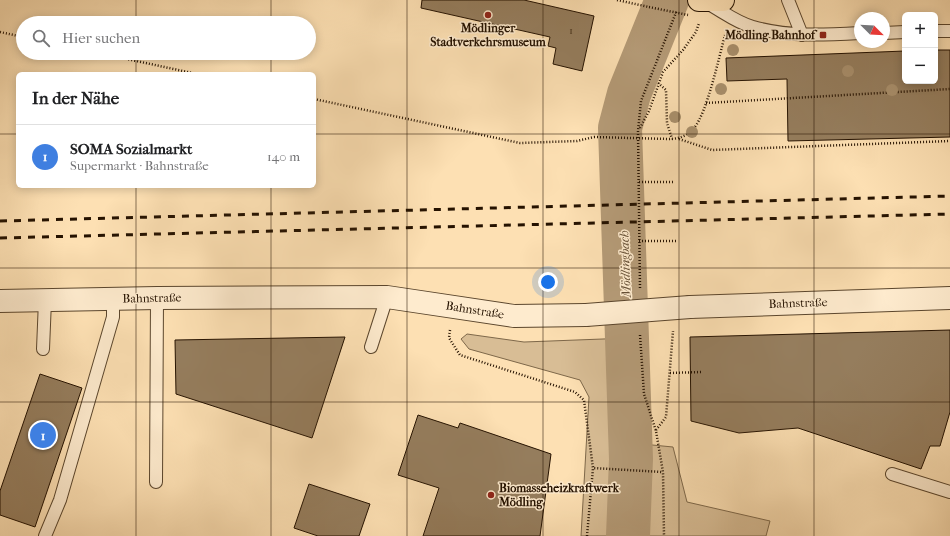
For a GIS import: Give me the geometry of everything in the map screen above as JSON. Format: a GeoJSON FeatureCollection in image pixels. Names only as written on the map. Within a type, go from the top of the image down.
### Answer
{"type":"FeatureCollection","features":[{"type":"Feature","properties":{"kind":"street","name":"Bahnstraße"},"geometry":{"type":"LineString","coordinates":[[0,301],[113,298],[386,296],[514,316],[586,315],[690,307],[950,298]]}},
{"type":"Feature","properties":{"kind":"lane"},"geometry":{"type":"LineString","coordinates":[[788,0],[802,35]]}},
{"type":"Feature","properties":{"kind":"lane"},"geometry":{"type":"LineString","coordinates":[[704,4],[753,27],[802,35],[854,33]]}},
{"type":"Feature","properties":{"kind":"lane"},"geometry":{"type":"LineString","coordinates":[[938,31],[950,31]]}},
{"type":"Feature","properties":{"kind":"lane"},"geometry":{"type":"LineString","coordinates":[[890,33],[902,32]]}},
{"type":"Feature","properties":{"kind":"lane"},"geometry":{"type":"LineString","coordinates":[[371,347],[382,315],[386,296]]}},
{"type":"Feature","properties":{"kind":"lane"},"geometry":{"type":"LineString","coordinates":[[45,536],[60,500],[110,330],[113,317],[113,298]]}},
{"type":"Feature","properties":{"kind":"lane"},"geometry":{"type":"LineString","coordinates":[[156,482],[157,298]]}},
{"type":"Feature","properties":{"kind":"lane"},"geometry":{"type":"LineString","coordinates":[[43,349],[45,300]]}},
{"type":"Feature","properties":{"kind":"lane"},"geometry":{"type":"LineString","coordinates":[[892,474],[950,492]]}},
{"type":"Feature","properties":{"kind":"path"},"geometry":{"type":"LineString","coordinates":[[617,0],[649,7],[704,4],[696,32],[683,50],[663,72],[649,111],[638,130]]}},
{"type":"Feature","properties":{"kind":"path"},"geometry":{"type":"LineString","coordinates":[[640,294],[638,130],[641,101],[678,7]]}},
{"type":"Feature","properties":{"kind":"path"},"geometry":{"type":"LineString","coordinates":[[0,32],[16,35]]}},
{"type":"Feature","properties":{"kind":"path"},"geometry":{"type":"LineString","coordinates":[[679,139],[694,128],[706,103],[725,33]]}},
{"type":"Feature","properties":{"kind":"path"},"geometry":{"type":"LineString","coordinates":[[132,60],[189,72]]}},
{"type":"Feature","properties":{"kind":"path"},"geometry":{"type":"LineString","coordinates":[[658,83],[666,90],[667,123],[670,139]]}},
{"type":"Feature","properties":{"kind":"path"},"geometry":{"type":"LineString","coordinates":[[706,103],[950,89]]}},
{"type":"Feature","properties":{"kind":"path"},"geometry":{"type":"LineString","coordinates":[[316,99],[520,143],[577,141],[594,138],[679,139],[712,150],[950,141]]}},
{"type":"Feature","properties":{"kind":"path"},"geometry":{"type":"LineString","coordinates":[[639,182],[675,182]]}},
{"type":"Feature","properties":{"kind":"path"},"geometry":{"type":"LineString","coordinates":[[639,241],[676,241]]}},
{"type":"Feature","properties":{"kind":"path"},"geometry":{"type":"LineString","coordinates":[[450,326],[449,338],[460,355],[575,392],[584,400],[593,468],[587,536]]}},
{"type":"Feature","properties":{"kind":"path"},"geometry":{"type":"LineString","coordinates":[[640,332],[644,394],[656,431],[663,472],[664,536]]}},
{"type":"Feature","properties":{"kind":"path"},"geometry":{"type":"LineString","coordinates":[[656,431],[666,417],[673,336]]}},
{"type":"Feature","properties":{"kind":"path"},"geometry":{"type":"LineString","coordinates":[[671,373],[701,372]]}},
{"type":"Feature","properties":{"kind":"path"},"geometry":{"type":"LineString","coordinates":[[593,468],[663,472]]}},
{"type":"Feature","properties":{"kind":"shaded area"},"geometry":{"type":"Polygon","coordinates":[[[467,334],[524,342],[629,338],[642,444],[673,447],[687,502],[770,521],[766,536],[581,536],[589,397],[580,380],[469,349],[461,339],[467,334]]]}},
{"type":"Feature","properties":{"kind":"building"},"geometry":{"type":"Polygon","coordinates":[[[422,0],[524,0],[594,16],[582,71],[553,64],[556,48],[548,46],[550,37],[421,8],[422,0]]]}},
{"type":"Feature","properties":{"kind":"building"},"geometry":{"type":"Polygon","coordinates":[[[938,50],[950,50],[950,137],[788,141],[787,79],[727,81],[726,58],[902,51],[902,84],[938,84],[938,50]]]}},
{"type":"Feature","properties":{"kind":"building"},"geometry":{"type":"Polygon","coordinates":[[[950,330],[950,412],[940,446],[930,446],[921,469],[798,428],[739,433],[691,421],[690,337],[950,330]]]}},
{"type":"Feature","properties":{"kind":"building"},"geometry":{"type":"Polygon","coordinates":[[[345,337],[312,438],[176,394],[175,340],[345,337]]]}},
{"type":"Feature","properties":{"kind":"building"},"geometry":{"type":"Polygon","coordinates":[[[40,374],[82,388],[35,527],[0,515],[0,491],[40,374]]]}},
{"type":"Feature","properties":{"kind":"building","name":"Biomasseheizkraftwerk Mödling"},"geometry":{"type":"Polygon","coordinates":[[[418,415],[458,428],[460,423],[551,454],[540,536],[423,536],[439,488],[398,475],[418,415]]]}},
{"type":"Feature","properties":{"kind":"building"},"geometry":{"type":"Polygon","coordinates":[[[309,484],[370,504],[359,536],[318,536],[294,528],[309,484]]]}},
{"type":"Feature","properties":{"kind":"waterway","name":"Mödlingbach"},"geometry":{"type":"LineString","coordinates":[[628,536],[631,459],[620,128],[629,94],[667,0]]}},
{"type":"Feature","properties":{"kind":"railway"},"geometry":{"type":"LineString","coordinates":[[0,221],[950,196]]}},
{"type":"Feature","properties":{"kind":"railway"},"geometry":{"type":"LineString","coordinates":[[0,238],[950,214]]}},
{"type":"Feature","properties":{"kind":"place","name":"Mödlinger Stadtverkehrsmuseum"},"geometry":{"type":"Point","coordinates":[488,15]}},
{"type":"Feature","properties":{"kind":"place","name":"Mödling Bahnhof"},"geometry":{"type":"Point","coordinates":[823,35]}},
{"type":"Feature","properties":{"kind":"place","name":"SOMA Sozialmarkt"},"geometry":{"type":"Point","coordinates":[43,435]}},
{"type":"Feature","properties":{"kind":"place","name":"Biomasseheizkraftwerk Mödling"},"geometry":{"type":"Point","coordinates":[491,495]}}]}
